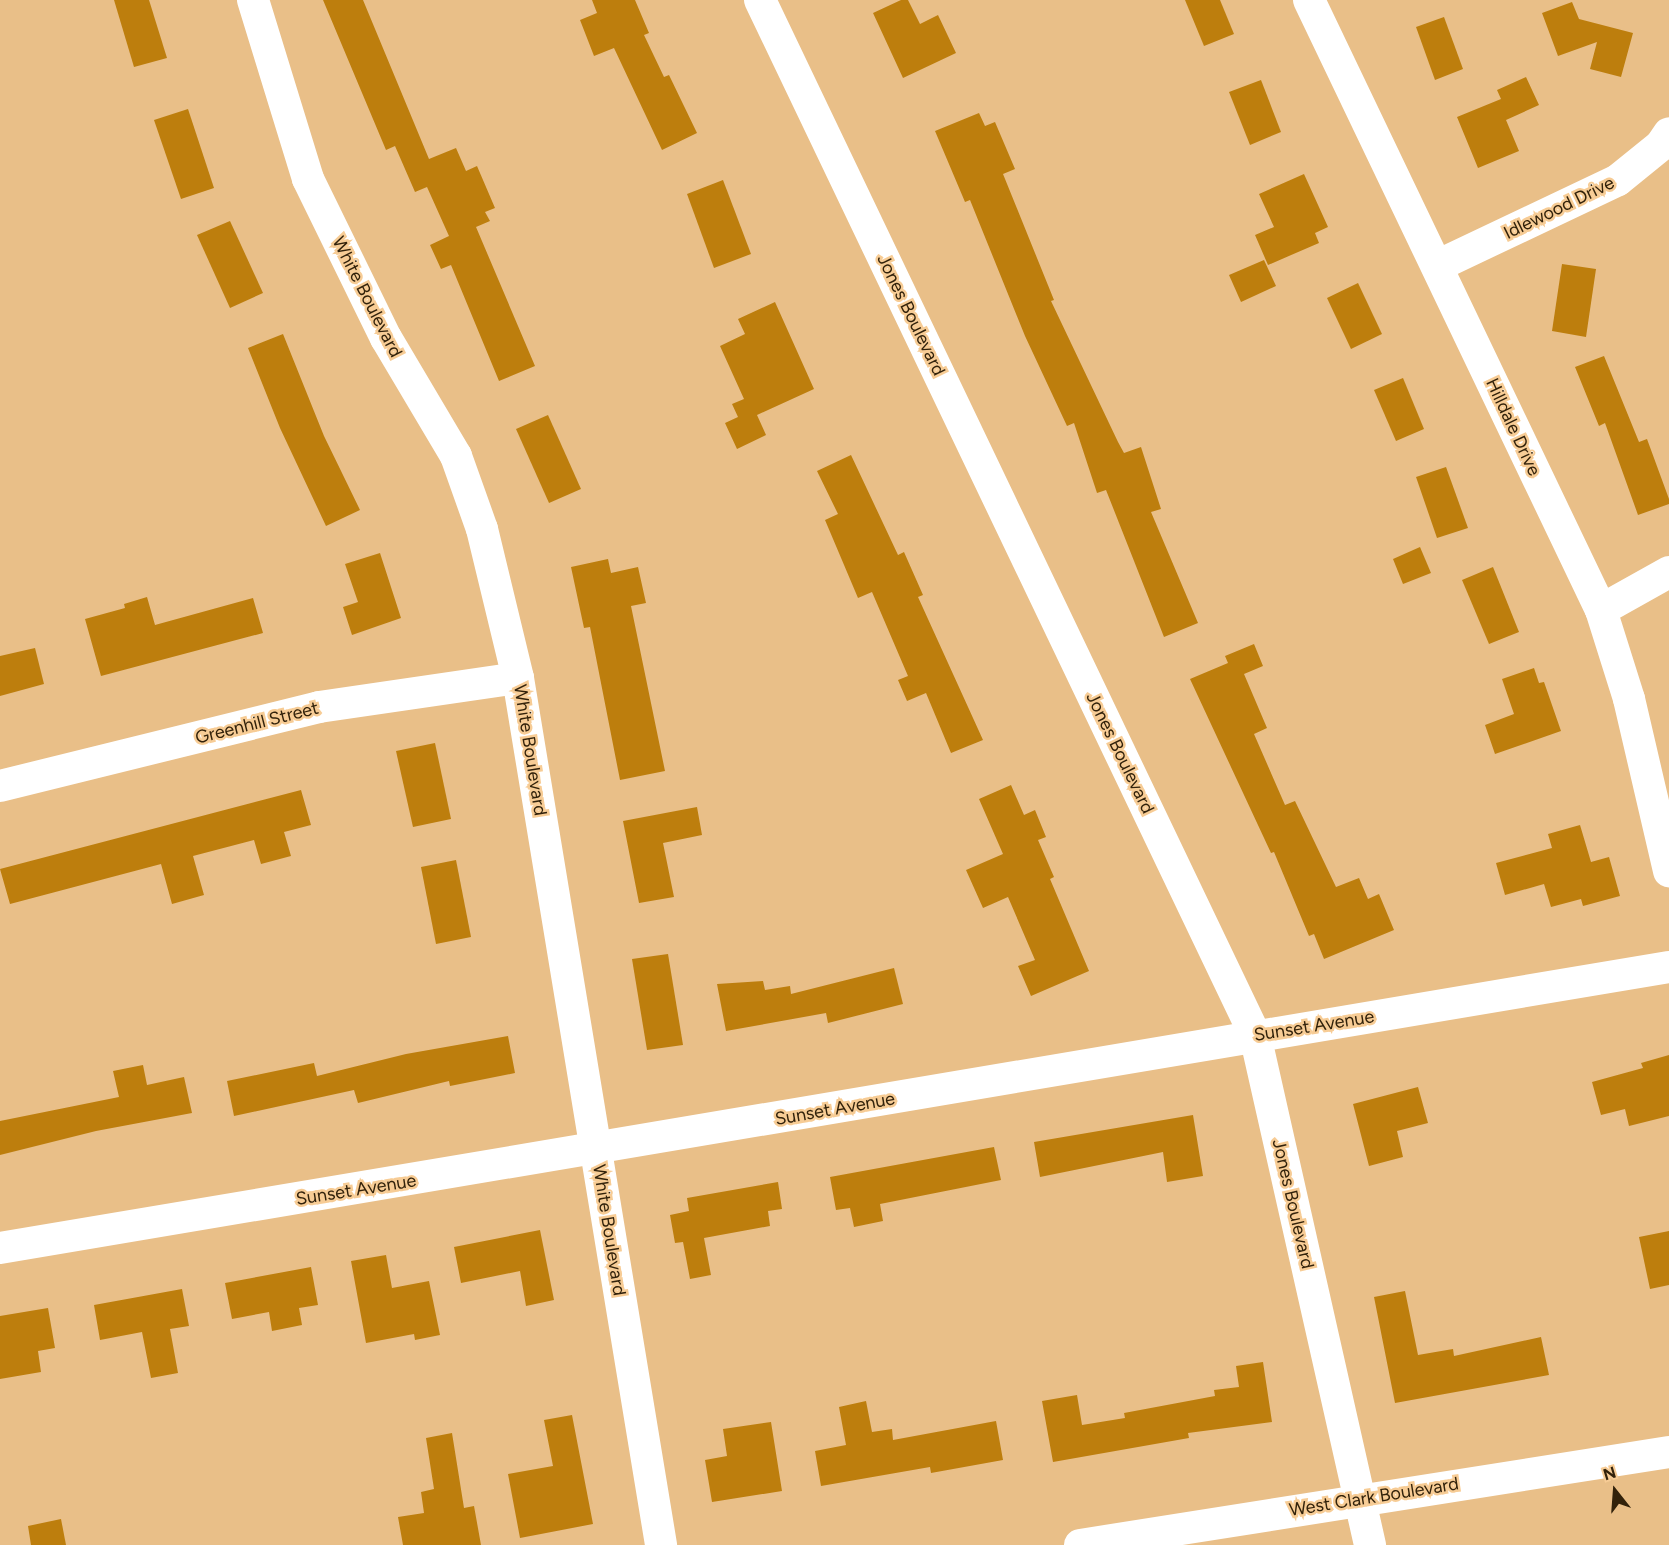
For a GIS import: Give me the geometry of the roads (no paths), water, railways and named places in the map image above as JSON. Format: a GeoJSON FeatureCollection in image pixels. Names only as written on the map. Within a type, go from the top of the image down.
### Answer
{"type":"FeatureCollection","features":[{"type":"Feature","properties":{"kind":"street","name":"White Boulevard"},"geometry":{"type":"LineString","coordinates":[[253,0],[308,179],[386,338],[456,456],[482,529],[518,678],[661,1545]]}},
{"type":"Feature","properties":{"kind":"street","name":"Jones Boulevard"},"geometry":{"type":"LineString","coordinates":[[760,0],[1255,1035],[1370,1545]]}},
{"type":"Feature","properties":{"kind":"street","name":"Hilldale Drive"},"geometry":{"type":"LineString","coordinates":[[1310,0],[1600,610],[1629,699],[1669,870]]}},
{"type":"Feature","properties":{"kind":"street","name":"Idlewood Drive"},"geometry":{"type":"LineString","coordinates":[[1437,266],[1618,180],[1661,146],[1669,133]]}},
{"type":"Feature","properties":{"kind":"street"},"geometry":{"type":"LineString","coordinates":[[1600,610],[1669,572]]}},
{"type":"Feature","properties":{"kind":"street","name":"Greenhill Street"},"geometry":{"type":"LineString","coordinates":[[0,786],[319,707],[518,678]]}},
{"type":"Feature","properties":{"kind":"street","name":"Sunset Avenue"},"geometry":{"type":"LineString","coordinates":[[0,1248],[596,1150],[1255,1035],[1669,967]]}},
{"type":"Feature","properties":{"kind":"street","name":"West Clark Boulevard"},"geometry":{"type":"LineString","coordinates":[[1080,1545],[1669,1452]]}}]}
